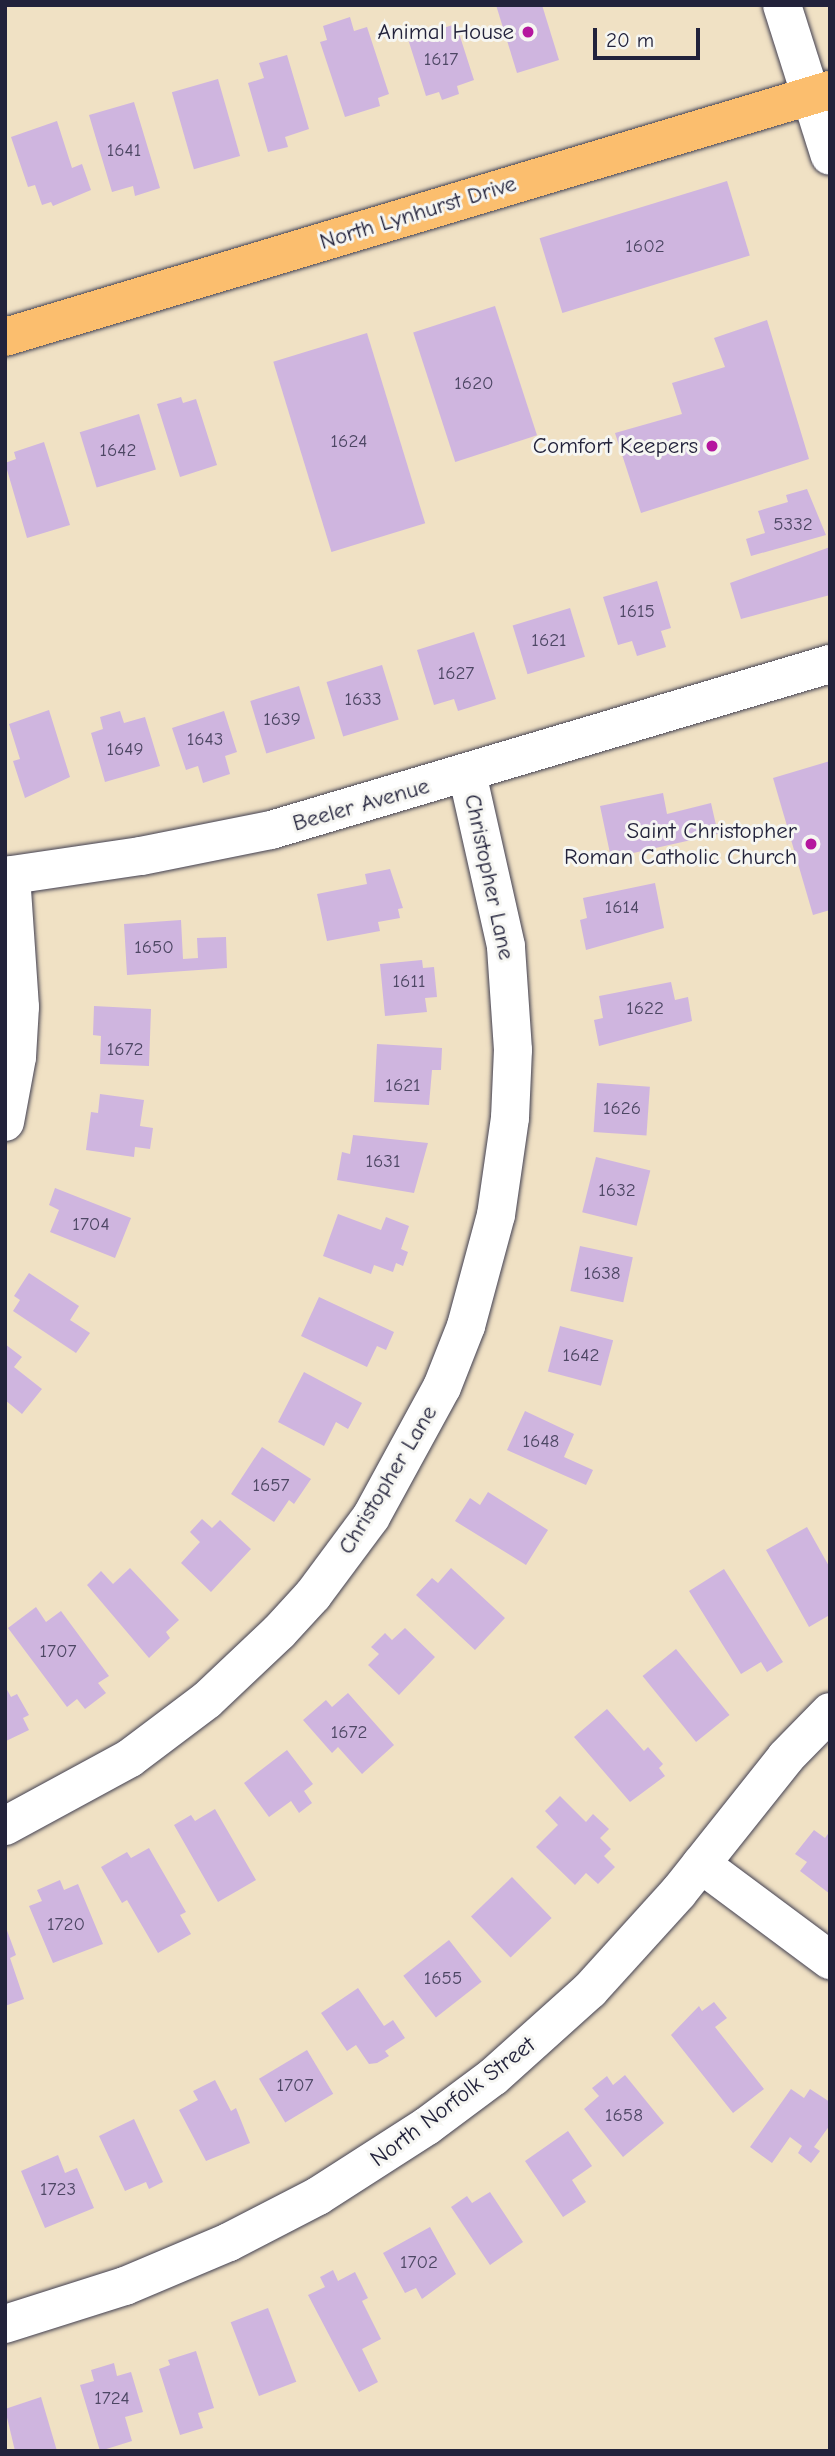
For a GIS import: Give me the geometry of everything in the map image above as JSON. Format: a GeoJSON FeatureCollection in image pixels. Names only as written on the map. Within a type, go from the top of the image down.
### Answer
{"type":"FeatureCollection","features":[{"type":"Feature","properties":{"kind":"main road","name":"North Lynhurst Drive"},"geometry":{"type":"LineString","coordinates":[[5,337],[820,93]]}},
{"type":"Feature","properties":{"kind":"street"},"geometry":{"type":"LineString","coordinates":[[782,5],[820,93],[830,156]]}},
{"type":"Feature","properties":{"kind":"street","name":"Beeler Avenue"},"geometry":{"type":"LineString","coordinates":[[8,876],[224,841],[467,773],[830,664]]}},
{"type":"Feature","properties":{"kind":"street","name":"Christopher Lane"},"geometry":{"type":"LineString","coordinates":[[5,1826],[130,1758],[207,1700],[271,1640],[359,1535],[421,1431],[442,1387],[466,1326],[496,1215],[510,1118],[513,1050],[506,946],[467,773]]}},
{"type":"Feature","properties":{"kind":"street"},"geometry":{"type":"LineString","coordinates":[[5,1122],[17,1057],[20,1007],[8,876]]}},
{"type":"Feature","properties":{"kind":"street","name":"North Norfolk Street"},"geometry":{"type":"LineString","coordinates":[[5,2324],[125,2286],[229,2242],[318,2196],[400,2146],[493,2077],[566,2013],[635,1943],[786,1757],[830,1712]]}},
{"type":"Feature","properties":{"kind":"street"},"geometry":{"type":"LineString","coordinates":[[701,1864],[830,1960]]}},
{"type":"Feature","properties":{"kind":"building","name":"Animal House"},"geometry":{"type":"Polygon","coordinates":[[[496,5],[542,5],[559,60],[517,73],[496,5]]]}},
{"type":"Feature","properties":{"kind":"building"},"geometry":{"type":"Polygon","coordinates":[[[350,17],[354,31],[367,27],[389,94],[378,98],[380,106],[345,117],[320,42],[327,40],[323,26],[350,17]]]}},
{"type":"Feature","properties":{"kind":"building"},"geometry":{"type":"Polygon","coordinates":[[[456,24],[474,80],[457,86],[459,94],[442,100],[439,92],[426,96],[408,39],[456,24]]]}},
{"type":"Feature","properties":{"kind":"building"},"geometry":{"type":"Polygon","coordinates":[[[287,55],[309,129],[285,137],[288,147],[268,152],[248,83],[264,78],[259,63],[287,55]]]}},
{"type":"Feature","properties":{"kind":"building"},"geometry":{"type":"Polygon","coordinates":[[[218,79],[240,156],[194,169],[172,92],[218,79]]]}},
{"type":"Feature","properties":{"kind":"building"},"geometry":{"type":"Polygon","coordinates":[[[134,102],[160,188],[135,196],[133,186],[112,192],[89,115],[134,102]]]}},
{"type":"Feature","properties":{"kind":"building"},"geometry":{"type":"Polygon","coordinates":[[[57,121],[72,168],[82,164],[91,190],[53,206],[51,202],[42,205],[35,185],[28,187],[11,137],[57,121]]]}},
{"type":"Feature","properties":{"kind":"building"},"geometry":{"type":"Polygon","coordinates":[[[727,181],[750,256],[562,313],[540,238],[727,181]]]}},
{"type":"Feature","properties":{"kind":"building"},"geometry":{"type":"Polygon","coordinates":[[[495,306],[537,435],[455,462],[413,333],[495,306]]]}},
{"type":"Feature","properties":{"kind":"building","name":"Comfort Keepers"},"geometry":{"type":"Polygon","coordinates":[[[767,320],[809,459],[641,513],[615,433],[682,414],[672,383],[725,367],[714,338],[767,320]]]}},
{"type":"Feature","properties":{"kind":"building"},"geometry":{"type":"Polygon","coordinates":[[[367,333],[425,523],[331,552],[273,362],[367,333]]]}},
{"type":"Feature","properties":{"kind":"building"},"geometry":{"type":"Polygon","coordinates":[[[181,397],[183,403],[196,399],[217,465],[180,477],[157,404],[181,397]]]}},
{"type":"Feature","properties":{"kind":"building"},"geometry":{"type":"Polygon","coordinates":[[[139,414],[156,469],[97,488],[80,432],[139,414]]]}},
{"type":"Feature","properties":{"kind":"building"},"geometry":{"type":"Polygon","coordinates":[[[44,442],[70,525],[27,538],[5,463],[16,459],[14,452],[44,442]]]}},
{"type":"Feature","properties":{"kind":"building"},"geometry":{"type":"Polygon","coordinates":[[[807,489],[826,535],[751,556],[746,539],[765,533],[758,511],[788,502],[786,495],[807,489]]]}},
{"type":"Feature","properties":{"kind":"building"},"geometry":{"type":"Polygon","coordinates":[[[830,547],[830,595],[741,619],[730,583],[830,547]]]}},
{"type":"Feature","properties":{"kind":"building"},"geometry":{"type":"Polygon","coordinates":[[[657,581],[671,628],[661,631],[666,647],[637,656],[632,641],[618,645],[603,597],[657,581]]]}},
{"type":"Feature","properties":{"kind":"building"},"geometry":{"type":"Polygon","coordinates":[[[570,608],[585,657],[528,674],[513,626],[570,608]]]}},
{"type":"Feature","properties":{"kind":"building"},"geometry":{"type":"Polygon","coordinates":[[[474,632],[496,699],[458,711],[454,699],[434,705],[417,650],[474,632]]]}},
{"type":"Feature","properties":{"kind":"building"},"geometry":{"type":"Polygon","coordinates":[[[382,665],[399,720],[343,736],[327,682],[382,665]]]}},
{"type":"Feature","properties":{"kind":"building"},"geometry":{"type":"Polygon","coordinates":[[[299,686],[315,739],[266,754],[250,701],[299,686]]]}},
{"type":"Feature","properties":{"kind":"building"},"geometry":{"type":"Polygon","coordinates":[[[49,710],[70,777],[25,798],[13,761],[20,759],[9,724],[49,710]]]}},
{"type":"Feature","properties":{"kind":"building"},"geometry":{"type":"Polygon","coordinates":[[[120,711],[124,723],[145,717],[160,766],[105,782],[91,733],[103,729],[100,717],[120,711]]]}},
{"type":"Feature","properties":{"kind":"building"},"geometry":{"type":"Polygon","coordinates":[[[224,711],[237,752],[225,756],[230,774],[203,783],[198,766],[186,770],[172,728],[224,711]]]}},
{"type":"Feature","properties":{"kind":"building","name":"Saint Christopher Roman Catholic Church"},"geometry":{"type":"Polygon","coordinates":[[[830,761],[830,910],[813,915],[773,778],[830,761]]]}},
{"type":"Feature","properties":{"kind":"building"},"geometry":{"type":"Polygon","coordinates":[[[663,793],[667,814],[711,803],[718,834],[611,858],[600,806],[663,793]]]}},
{"type":"Feature","properties":{"kind":"building"},"geometry":{"type":"Polygon","coordinates":[[[390,869],[403,908],[398,909],[400,918],[378,922],[380,931],[327,941],[317,894],[367,884],[365,874],[390,869]]]}},
{"type":"Feature","properties":{"kind":"building"},"geometry":{"type":"Polygon","coordinates":[[[655,883],[664,928],[586,950],[580,920],[587,918],[583,898],[655,883]]]}},
{"type":"Feature","properties":{"kind":"building"},"geometry":{"type":"Polygon","coordinates":[[[181,920],[183,959],[198,958],[197,938],[226,937],[227,968],[127,975],[124,924],[181,920]]]}},
{"type":"Feature","properties":{"kind":"building"},"geometry":{"type":"Polygon","coordinates":[[[422,960],[423,968],[434,967],[437,997],[425,998],[427,1012],[385,1016],[380,964],[422,960]]]}},
{"type":"Feature","properties":{"kind":"building"},"geometry":{"type":"Polygon","coordinates":[[[671,982],[675,1000],[688,997],[692,1021],[599,1046],[594,1020],[603,1018],[599,996],[671,982]]]}},
{"type":"Feature","properties":{"kind":"building"},"geometry":{"type":"Polygon","coordinates":[[[94,1006],[151,1009],[149,1066],[100,1064],[101,1036],[93,1035],[94,1006]]]}},
{"type":"Feature","properties":{"kind":"building"},"geometry":{"type":"Polygon","coordinates":[[[377,1044],[442,1048],[441,1070],[432,1070],[429,1105],[374,1102],[377,1044]]]}},
{"type":"Feature","properties":{"kind":"building"},"geometry":{"type":"Polygon","coordinates":[[[597,1083],[650,1087],[646,1136],[594,1132],[597,1083]]]}},
{"type":"Feature","properties":{"kind":"building"},"geometry":{"type":"Polygon","coordinates":[[[100,1094],[144,1100],[140,1126],[153,1128],[150,1149],[135,1147],[134,1157],[86,1150],[91,1112],[98,1113],[100,1094]]]}},
{"type":"Feature","properties":{"kind":"building"},"geometry":{"type":"Polygon","coordinates":[[[353,1135],[428,1143],[414,1193],[337,1180],[342,1152],[350,1154],[353,1135]]]}},
{"type":"Feature","properties":{"kind":"building"},"geometry":{"type":"Polygon","coordinates":[[[596,1157],[650,1171],[637,1226],[582,1212],[596,1157]]]}},
{"type":"Feature","properties":{"kind":"building"},"geometry":{"type":"Polygon","coordinates":[[[55,1188],[131,1218],[115,1258],[50,1232],[59,1210],[49,1205],[55,1188]]]}},
{"type":"Feature","properties":{"kind":"building"},"geometry":{"type":"Polygon","coordinates":[[[338,1214],[381,1230],[386,1217],[409,1226],[401,1249],[408,1252],[403,1266],[396,1263],[393,1272],[374,1265],[371,1274],[323,1256],[338,1214]]]}},
{"type":"Feature","properties":{"kind":"building"},"geometry":{"type":"Polygon","coordinates":[[[580,1246],[633,1257],[623,1302],[570,1291],[580,1246]]]}},
{"type":"Feature","properties":{"kind":"building"},"geometry":{"type":"Polygon","coordinates":[[[29,1273],[79,1306],[70,1320],[90,1333],[76,1353],[13,1311],[20,1300],[14,1296],[29,1273]]]}},
{"type":"Feature","properties":{"kind":"building"},"geometry":{"type":"Polygon","coordinates":[[[319,1297],[394,1332],[386,1350],[377,1346],[367,1367],[301,1336],[319,1297]]]}},
{"type":"Feature","properties":{"kind":"building"},"geometry":{"type":"Polygon","coordinates":[[[560,1326],[613,1340],[601,1386],[548,1371],[560,1326]]]}},
{"type":"Feature","properties":{"kind":"building"},"geometry":{"type":"Polygon","coordinates":[[[5,1344],[22,1357],[14,1367],[42,1389],[22,1414],[5,1400],[5,1344]]]}},
{"type":"Feature","properties":{"kind":"building"},"geometry":{"type":"Polygon","coordinates":[[[304,1372],[362,1403],[348,1429],[336,1422],[324,1446],[278,1422],[304,1372]]]}},
{"type":"Feature","properties":{"kind":"building"},"geometry":{"type":"Polygon","coordinates":[[[525,1411],[574,1434],[564,1457],[593,1470],[586,1485],[507,1450],[525,1411]]]}},
{"type":"Feature","properties":{"kind":"building"},"geometry":{"type":"Polygon","coordinates":[[[262,1447],[311,1479],[294,1504],[289,1500],[274,1522],[231,1494],[262,1447]]]}},
{"type":"Feature","properties":{"kind":"building"},"geometry":{"type":"Polygon","coordinates":[[[488,1492],[548,1530],[526,1565],[455,1521],[470,1498],[480,1505],[488,1492]]]}},
{"type":"Feature","properties":{"kind":"building"},"geometry":{"type":"Polygon","coordinates":[[[202,1519],[212,1528],[220,1520],[251,1549],[211,1592],[181,1563],[200,1542],[190,1532],[202,1519]]]}},
{"type":"Feature","properties":{"kind":"building"},"geometry":{"type":"Polygon","coordinates":[[[807,1527],[830,1568],[830,1620],[828,1616],[809,1627],[766,1550],[807,1527]]]}},
{"type":"Feature","properties":{"kind":"building"},"geometry":{"type":"Polygon","coordinates":[[[130,1568],[179,1620],[166,1632],[170,1638],[149,1658],[87,1585],[101,1571],[113,1584],[130,1568]]]}},
{"type":"Feature","properties":{"kind":"building"},"geometry":{"type":"Polygon","coordinates":[[[451,1568],[505,1618],[475,1650],[416,1595],[432,1578],[438,1583],[451,1568]]]}},
{"type":"Feature","properties":{"kind":"building"},"geometry":{"type":"Polygon","coordinates":[[[724,1569],[783,1662],[767,1672],[761,1662],[741,1674],[689,1591],[724,1569]]]}},
{"type":"Feature","properties":{"kind":"building"},"geometry":{"type":"Polygon","coordinates":[[[36,1607],[46,1622],[61,1611],[109,1676],[98,1683],[106,1693],[85,1709],[77,1699],[67,1707],[8,1628],[36,1607]]]}},
{"type":"Feature","properties":{"kind":"building"},"geometry":{"type":"Polygon","coordinates":[[[405,1628],[435,1657],[399,1695],[368,1665],[379,1654],[371,1647],[385,1633],[392,1640],[405,1628]]]}},
{"type":"Feature","properties":{"kind":"building"},"geometry":{"type":"Polygon","coordinates":[[[676,1649],[729,1715],[696,1742],[643,1676],[676,1649]]]}},
{"type":"Feature","properties":{"kind":"building"},"geometry":{"type":"Polygon","coordinates":[[[5,1686],[11,1697],[17,1694],[29,1715],[23,1718],[29,1730],[6,1741],[5,1686]]]}},
{"type":"Feature","properties":{"kind":"building"},"geometry":{"type":"Polygon","coordinates":[[[348,1693],[394,1745],[362,1774],[338,1747],[332,1753],[303,1720],[326,1700],[332,1707],[348,1693]]]}},
{"type":"Feature","properties":{"kind":"building"},"geometry":{"type":"Polygon","coordinates":[[[607,1709],[644,1751],[648,1747],[663,1764],[659,1768],[665,1776],[630,1802],[574,1737],[607,1709]]]}},
{"type":"Feature","properties":{"kind":"building"},"geometry":{"type":"Polygon","coordinates":[[[287,1750],[313,1784],[304,1791],[312,1803],[299,1813],[291,1801],[269,1817],[244,1783],[287,1750]]]}},
{"type":"Feature","properties":{"kind":"building"},"geometry":{"type":"Polygon","coordinates":[[[560,1796],[586,1822],[593,1814],[609,1829],[600,1838],[611,1849],[604,1856],[615,1867],[598,1884],[586,1873],[575,1885],[536,1847],[558,1825],[545,1811],[560,1796]]]}},
{"type":"Feature","properties":{"kind":"building"},"geometry":{"type":"Polygon","coordinates":[[[215,1809],[256,1880],[218,1902],[174,1825],[191,1815],[195,1821],[215,1809]]]}},
{"type":"Feature","properties":{"kind":"building"},"geometry":{"type":"Polygon","coordinates":[[[814,1830],[825,1838],[830,1831],[830,1894],[800,1871],[807,1862],[795,1854],[814,1830]]]}},
{"type":"Feature","properties":{"kind":"building"},"geometry":{"type":"Polygon","coordinates":[[[149,1848],[186,1912],[180,1915],[191,1934],[158,1953],[127,1900],[122,1903],[101,1867],[127,1852],[131,1858],[149,1848]]]}},
{"type":"Feature","properties":{"kind":"building"},"geometry":{"type":"Polygon","coordinates":[[[512,1877],[552,1918],[511,1958],[471,1917],[512,1877]]]}},
{"type":"Feature","properties":{"kind":"building"},"geometry":{"type":"Polygon","coordinates":[[[60,1880],[64,1890],[78,1884],[103,1944],[53,1963],[29,1906],[42,1901],[37,1890],[60,1880]]]}},
{"type":"Feature","properties":{"kind":"building"},"geometry":{"type":"Polygon","coordinates":[[[5,1925],[16,1955],[10,1958],[24,1999],[5,2006],[5,1925]]]}},
{"type":"Feature","properties":{"kind":"building"},"geometry":{"type":"Polygon","coordinates":[[[449,1940],[482,1982],[436,2017],[403,1976],[449,1940]]]}},
{"type":"Feature","properties":{"kind":"building"},"geometry":{"type":"Polygon","coordinates":[[[358,1988],[384,2026],[393,2020],[405,2038],[385,2051],[389,2056],[377,2063],[369,2064],[356,2045],[347,2051],[321,2013],[358,1988]]]}},
{"type":"Feature","properties":{"kind":"building"},"geometry":{"type":"Polygon","coordinates":[[[714,2002],[727,2018],[715,2027],[764,2089],[733,2113],[671,2035],[699,2006],[702,2011],[714,2002]]]}},
{"type":"Feature","properties":{"kind":"building"},"geometry":{"type":"Polygon","coordinates":[[[307,2050],[333,2094],[285,2123],[259,2079],[307,2050]]]}},
{"type":"Feature","properties":{"kind":"building"},"geometry":{"type":"Polygon","coordinates":[[[625,2075],[664,2123],[623,2157],[584,2109],[599,2096],[592,2088],[607,2076],[613,2085],[625,2075]]]}},
{"type":"Feature","properties":{"kind":"building"},"geometry":{"type":"Polygon","coordinates":[[[215,2080],[231,2111],[236,2108],[250,2143],[206,2161],[179,2110],[198,2100],[193,2091],[215,2080]]]}},
{"type":"Feature","properties":{"kind":"building"},"geometry":{"type":"Polygon","coordinates":[[[791,2089],[804,2098],[810,2089],[830,2102],[830,2125],[814,2147],[820,2151],[811,2163],[798,2153],[802,2146],[790,2137],[772,2163],[750,2147],[791,2089]]]}},
{"type":"Feature","properties":{"kind":"building"},"geometry":{"type":"Polygon","coordinates":[[[134,2119],[163,2182],[149,2189],[146,2182],[125,2191],[99,2136],[134,2119]]]}},
{"type":"Feature","properties":{"kind":"building"},"geometry":{"type":"Polygon","coordinates":[[[568,2131],[592,2166],[572,2180],[586,2202],[563,2217],[525,2161],[568,2131]]]}},
{"type":"Feature","properties":{"kind":"building"},"geometry":{"type":"Polygon","coordinates":[[[58,2155],[65,2173],[77,2168],[94,2208],[45,2228],[21,2171],[58,2155]]]}},
{"type":"Feature","properties":{"kind":"building"},"geometry":{"type":"Polygon","coordinates":[[[490,2192],[523,2242],[490,2265],[451,2207],[467,2196],[472,2203],[490,2192]]]}},
{"type":"Feature","properties":{"kind":"building"},"geometry":{"type":"Polygon","coordinates":[[[430,2227],[456,2274],[422,2299],[416,2288],[405,2293],[383,2253],[430,2227]]]}},
{"type":"Feature","properties":{"kind":"building"},"geometry":{"type":"Polygon","coordinates":[[[333,2270],[338,2281],[355,2272],[368,2298],[362,2301],[381,2339],[362,2349],[378,2382],[359,2392],[308,2295],[325,2287],[320,2277],[333,2270]]]}},
{"type":"Feature","properties":{"kind":"building"},"geometry":{"type":"Polygon","coordinates":[[[268,2308],[296,2382],[259,2396],[231,2322],[268,2308]]]}},
{"type":"Feature","properties":{"kind":"building"},"geometry":{"type":"Polygon","coordinates":[[[196,2351],[214,2408],[198,2413],[203,2428],[180,2435],[159,2369],[170,2365],[168,2360],[196,2351]]]}},
{"type":"Feature","properties":{"kind":"building"},"geometry":{"type":"Polygon","coordinates":[[[114,2363],[117,2376],[131,2372],[143,2412],[125,2417],[132,2441],[100,2451],[80,2385],[94,2381],[91,2370],[114,2363]]]}},
{"type":"Feature","properties":{"kind":"building"},"geometry":{"type":"Polygon","coordinates":[[[41,2397],[57,2451],[15,2451],[5,2409],[41,2397]]]}},
{"type":"Feature","properties":{"kind":"place","name":"Animal House"},"geometry":{"type":"Point","coordinates":[528,32]}},
{"type":"Feature","properties":{"kind":"place","name":"Comfort Keepers"},"geometry":{"type":"Point","coordinates":[712,446]}},
{"type":"Feature","properties":{"kind":"place","name":"Saint Christopher Roman Catholic Church"},"geometry":{"type":"Point","coordinates":[811,844]}}]}
